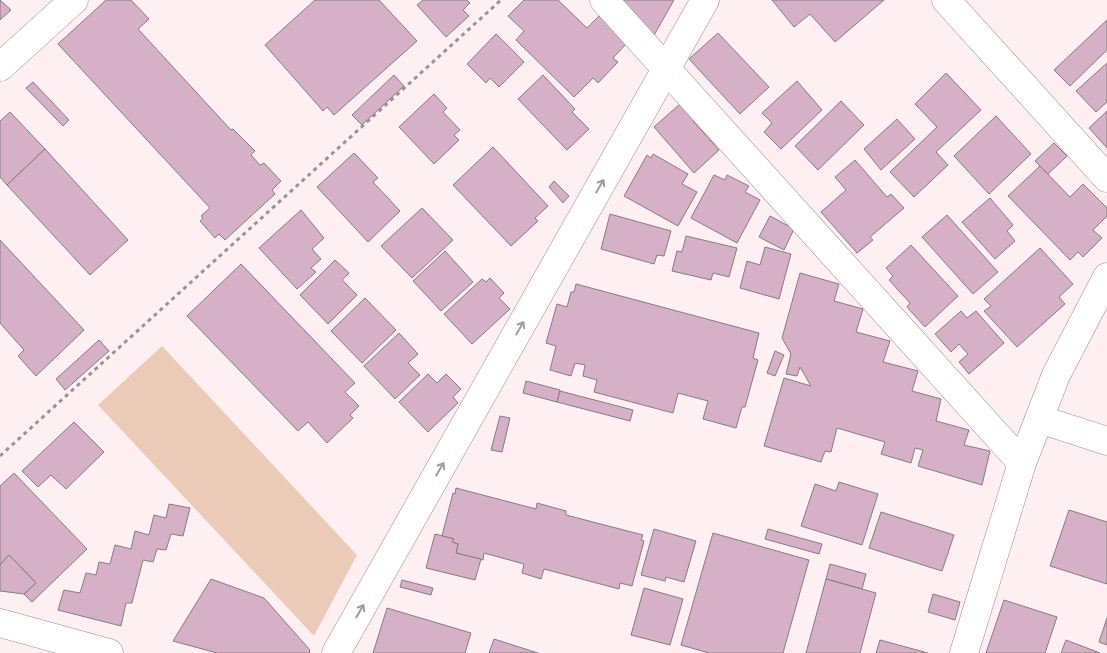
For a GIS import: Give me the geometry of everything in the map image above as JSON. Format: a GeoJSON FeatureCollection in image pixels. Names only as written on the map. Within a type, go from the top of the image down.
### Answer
{"type":"FeatureCollection","features":[{"type":"Feature","properties":{"kind":"street"},"geometry":{"type":"LineString","coordinates":[[0,67],[74,0]]}},
{"type":"Feature","properties":{"kind":"street"},"geometry":{"type":"LineString","coordinates":[[604,0],[1022,464]]}},
{"type":"Feature","properties":{"kind":"street"},"geometry":{"type":"LineString","coordinates":[[336,653],[705,0]]}},
{"type":"Feature","properties":{"kind":"street"},"geometry":{"type":"LineString","coordinates":[[946,0],[1107,178]]}},
{"type":"Feature","properties":{"kind":"street"},"geometry":{"type":"LineString","coordinates":[[964,653],[1022,464],[1039,419],[1056,375],[1107,277]]}},
{"type":"Feature","properties":{"kind":"street"},"geometry":{"type":"LineString","coordinates":[[1039,419],[1107,442]]}},
{"type":"Feature","properties":{"kind":"street"},"geometry":{"type":"LineString","coordinates":[[0,623],[109,653]]}},
{"type":"Feature","properties":{"kind":"path"},"geometry":{"type":"LineString","coordinates":[[0,456],[502,0]]}},
{"type":"Feature","properties":{"kind":"shaded area"},"geometry":{"type":"Polygon","coordinates":[[[162,346],[357,555],[314,636],[98,405],[162,346]]]}},
{"type":"Feature","properties":{"kind":"building"},"geometry":{"type":"Polygon","coordinates":[[[0,0],[11,10],[0,20],[0,0]]]}},
{"type":"Feature","properties":{"kind":"building"},"geometry":{"type":"Polygon","coordinates":[[[106,0],[131,0],[149,19],[138,29],[231,130],[233,129],[255,151],[251,155],[260,165],[264,163],[281,181],[272,190],[275,194],[225,240],[219,234],[215,238],[200,221],[203,218],[201,216],[210,208],[58,44],[106,0]]]}},
{"type":"Feature","properties":{"kind":"building"},"geometry":{"type":"Polygon","coordinates":[[[315,0],[379,0],[417,41],[334,115],[327,107],[323,111],[265,45],[315,0]]]}},
{"type":"Feature","properties":{"kind":"building"},"geometry":{"type":"Polygon","coordinates":[[[423,0],[467,0],[470,3],[463,10],[469,16],[446,37],[417,5],[423,0]]]}},
{"type":"Feature","properties":{"kind":"building"},"geometry":{"type":"Polygon","coordinates":[[[524,0],[558,0],[587,28],[599,16],[627,43],[613,58],[618,62],[598,83],[593,78],[574,97],[516,40],[524,31],[508,16],[524,0]]]}},
{"type":"Feature","properties":{"kind":"building"},"geometry":{"type":"Polygon","coordinates":[[[622,0],[674,0],[653,37],[622,0]]]}},
{"type":"Feature","properties":{"kind":"building"},"geometry":{"type":"Polygon","coordinates":[[[772,0],[884,0],[835,42],[810,14],[794,27],[772,0]]]}},
{"type":"Feature","properties":{"kind":"building"},"geometry":{"type":"Polygon","coordinates":[[[1107,20],[1107,50],[1070,86],[1054,70],[1107,20]]]}},
{"type":"Feature","properties":{"kind":"building"},"geometry":{"type":"Polygon","coordinates":[[[718,33],[769,87],[740,114],[689,59],[718,33]]]}},
{"type":"Feature","properties":{"kind":"building"},"geometry":{"type":"Polygon","coordinates":[[[496,34],[524,62],[499,87],[490,78],[486,83],[467,64],[496,34]]]}},
{"type":"Feature","properties":{"kind":"building"},"geometry":{"type":"Polygon","coordinates":[[[1107,63],[1107,102],[1096,112],[1076,91],[1107,63]]]}},
{"type":"Feature","properties":{"kind":"building"},"geometry":{"type":"Polygon","coordinates":[[[946,73],[981,110],[936,152],[948,165],[914,197],[890,172],[937,127],[915,104],[946,73]]]}},
{"type":"Feature","properties":{"kind":"building"},"geometry":{"type":"Polygon","coordinates":[[[394,75],[404,86],[362,125],[352,115],[394,75]]]}},
{"type":"Feature","properties":{"kind":"building"},"geometry":{"type":"Polygon","coordinates":[[[543,75],[575,109],[572,112],[589,129],[567,150],[518,99],[543,75]]]}},
{"type":"Feature","properties":{"kind":"building"},"geometry":{"type":"Polygon","coordinates":[[[797,81],[822,110],[781,149],[764,132],[772,123],[762,113],[797,81]]]}},
{"type":"Feature","properties":{"kind":"building"},"geometry":{"type":"Polygon","coordinates":[[[33,82],[69,120],[63,126],[26,88],[33,82]]]}},
{"type":"Feature","properties":{"kind":"building"},"geometry":{"type":"Polygon","coordinates":[[[434,94],[447,108],[443,112],[460,130],[454,135],[459,140],[434,164],[399,127],[434,94]]]}},
{"type":"Feature","properties":{"kind":"building"},"geometry":{"type":"Polygon","coordinates":[[[841,101],[864,125],[818,170],[795,146],[841,101]]]}},
{"type":"Feature","properties":{"kind":"building"},"geometry":{"type":"Polygon","coordinates":[[[681,103],[695,119],[693,121],[719,150],[694,173],[654,127],[681,103]]]}},
{"type":"Feature","properties":{"kind":"building"},"geometry":{"type":"Polygon","coordinates":[[[1107,111],[1107,148],[1089,128],[1107,111]]]}},
{"type":"Feature","properties":{"kind":"building"},"geometry":{"type":"Polygon","coordinates":[[[10,112],[45,149],[7,185],[0,177],[0,121],[10,112]]]}},
{"type":"Feature","properties":{"kind":"building"},"geometry":{"type":"Polygon","coordinates":[[[996,116],[1031,154],[989,194],[954,156],[996,116]]]}},
{"type":"Feature","properties":{"kind":"building"},"geometry":{"type":"Polygon","coordinates":[[[897,119],[915,139],[881,170],[864,149],[897,119]]]}},
{"type":"Feature","properties":{"kind":"building"},"geometry":{"type":"Polygon","coordinates":[[[1054,143],[1067,156],[1048,174],[1035,161],[1054,143]]]}},
{"type":"Feature","properties":{"kind":"building"},"geometry":{"type":"Polygon","coordinates":[[[493,147],[548,206],[535,218],[538,221],[511,246],[453,185],[493,147]]]}},
{"type":"Feature","properties":{"kind":"building"},"geometry":{"type":"Polygon","coordinates":[[[45,149],[128,240],[90,275],[7,185],[45,149]]]}},
{"type":"Feature","properties":{"kind":"building"},"geometry":{"type":"Polygon","coordinates":[[[354,153],[378,178],[373,182],[400,211],[368,242],[317,187],[354,153]]]}},
{"type":"Feature","properties":{"kind":"building"},"geometry":{"type":"Polygon","coordinates":[[[653,154],[688,174],[682,184],[697,192],[678,226],[624,196],[647,155],[651,158],[653,154]]]}},
{"type":"Feature","properties":{"kind":"building"},"geometry":{"type":"Polygon","coordinates":[[[855,160],[887,197],[891,194],[904,208],[870,237],[873,240],[857,253],[821,212],[846,190],[835,177],[855,160]]]}},
{"type":"Feature","properties":{"kind":"building"},"geometry":{"type":"Polygon","coordinates":[[[1040,166],[1070,197],[1083,184],[1107,208],[1107,216],[1093,230],[1102,238],[1083,257],[1078,252],[1070,260],[1008,196],[1040,166]]]}},
{"type":"Feature","properties":{"kind":"building"},"geometry":{"type":"Polygon","coordinates":[[[714,175],[725,180],[727,175],[749,186],[745,192],[760,200],[737,243],[691,218],[714,175]]]}},
{"type":"Feature","properties":{"kind":"building"},"geometry":{"type":"Polygon","coordinates":[[[554,181],[569,196],[563,203],[549,187],[554,181]]]}},
{"type":"Feature","properties":{"kind":"building"},"geometry":{"type":"Polygon","coordinates":[[[990,198],[1013,225],[1007,231],[1015,241],[995,259],[962,222],[990,198]]]}},
{"type":"Feature","properties":{"kind":"building"},"geometry":{"type":"Polygon","coordinates":[[[422,208],[453,240],[412,278],[381,246],[422,208]]]}},
{"type":"Feature","properties":{"kind":"building"},"geometry":{"type":"Polygon","coordinates":[[[301,210],[324,238],[312,249],[321,259],[311,268],[316,272],[297,289],[259,248],[301,210]]]}},
{"type":"Feature","properties":{"kind":"building"},"geometry":{"type":"Polygon","coordinates":[[[610,214],[671,231],[664,256],[657,255],[654,264],[601,249],[610,214]]]}},
{"type":"Feature","properties":{"kind":"building"},"geometry":{"type":"Polygon","coordinates":[[[947,215],[998,272],[973,294],[922,237],[947,215]]]}},
{"type":"Feature","properties":{"kind":"building"},"geometry":{"type":"Polygon","coordinates":[[[770,216],[794,229],[784,250],[759,237],[770,216]]]}},
{"type":"Feature","properties":{"kind":"building"},"geometry":{"type":"Polygon","coordinates":[[[686,236],[737,248],[729,277],[713,273],[711,280],[672,271],[677,251],[682,252],[686,236]]]}},
{"type":"Feature","properties":{"kind":"building"},"geometry":{"type":"Polygon","coordinates":[[[0,240],[84,330],[36,376],[18,356],[24,350],[0,323],[0,240]]]}},
{"type":"Feature","properties":{"kind":"building"},"geometry":{"type":"Polygon","coordinates":[[[911,245],[958,296],[925,327],[907,307],[910,303],[889,280],[893,276],[886,268],[911,245]]]}},
{"type":"Feature","properties":{"kind":"building"},"geometry":{"type":"Polygon","coordinates":[[[765,247],[791,254],[779,299],[740,288],[747,261],[760,265],[765,247]]]}},
{"type":"Feature","properties":{"kind":"building"},"geometry":{"type":"Polygon","coordinates":[[[1040,248],[1073,284],[1059,297],[1065,304],[1017,347],[984,311],[991,306],[984,299],[1040,248]]]}},
{"type":"Feature","properties":{"kind":"building"},"geometry":{"type":"Polygon","coordinates":[[[445,251],[473,282],[441,311],[413,281],[445,251]]]}},
{"type":"Feature","properties":{"kind":"building"},"geometry":{"type":"Polygon","coordinates":[[[335,260],[349,273],[342,280],[357,295],[328,324],[300,295],[335,260]]]}},
{"type":"Feature","properties":{"kind":"building"},"geometry":{"type":"Polygon","coordinates":[[[241,264],[355,383],[345,392],[359,406],[350,415],[353,418],[327,443],[308,422],[298,431],[187,316],[241,264]]]}},
{"type":"Feature","properties":{"kind":"building"},"geometry":{"type":"Polygon","coordinates":[[[800,273],[839,284],[834,301],[863,309],[856,332],[890,341],[883,362],[918,371],[912,391],[941,399],[936,421],[969,430],[964,445],[990,451],[982,485],[918,466],[923,450],[915,448],[911,463],[881,454],[885,442],[837,428],[831,452],[825,451],[821,462],[764,446],[784,378],[811,386],[800,367],[797,376],[786,374],[791,354],[782,338],[800,273]]]}},
{"type":"Feature","properties":{"kind":"building"},"geometry":{"type":"Polygon","coordinates":[[[490,278],[504,293],[499,298],[510,309],[472,344],[444,314],[482,279],[486,282],[490,278]]]}},
{"type":"Feature","properties":{"kind":"building"},"geometry":{"type":"Polygon","coordinates":[[[576,284],[759,333],[753,358],[758,360],[745,407],[742,407],[736,428],[703,419],[708,401],[678,393],[673,413],[594,392],[597,380],[583,376],[585,365],[575,363],[571,376],[550,370],[556,346],[546,343],[557,304],[567,307],[571,292],[574,292],[576,284]]]}},
{"type":"Feature","properties":{"kind":"building"},"geometry":{"type":"Polygon","coordinates":[[[365,298],[396,330],[362,363],[331,331],[365,298]]]}},
{"type":"Feature","properties":{"kind":"building"},"geometry":{"type":"Polygon","coordinates":[[[961,311],[967,318],[976,311],[1004,343],[969,374],[959,362],[968,354],[959,344],[951,352],[935,334],[961,311]]]}},
{"type":"Feature","properties":{"kind":"building"},"geometry":{"type":"Polygon","coordinates":[[[399,333],[418,354],[408,363],[420,375],[395,399],[364,366],[399,333]]]}},
{"type":"Feature","properties":{"kind":"building"},"geometry":{"type":"Polygon","coordinates":[[[99,340],[109,351],[65,390],[56,379],[99,340]]]}},
{"type":"Feature","properties":{"kind":"building"},"geometry":{"type":"Polygon","coordinates":[[[775,351],[784,355],[775,376],[767,373],[775,351]]]}},
{"type":"Feature","properties":{"kind":"building"},"geometry":{"type":"Polygon","coordinates":[[[428,374],[437,383],[446,374],[461,389],[453,397],[458,403],[428,432],[399,402],[428,374]]]}},
{"type":"Feature","properties":{"kind":"building"},"geometry":{"type":"Polygon","coordinates":[[[526,381],[560,390],[557,402],[523,393],[526,381]]]}},
{"type":"Feature","properties":{"kind":"building"},"geometry":{"type":"Polygon","coordinates":[[[560,391],[633,410],[630,421],[557,402],[560,391]]]}},
{"type":"Feature","properties":{"kind":"building"},"geometry":{"type":"Polygon","coordinates":[[[500,416],[510,418],[502,452],[491,450],[500,416]]]}},
{"type":"Feature","properties":{"kind":"building"},"geometry":{"type":"Polygon","coordinates":[[[74,422],[104,452],[66,489],[51,475],[38,487],[22,471],[74,422]]]}},
{"type":"Feature","properties":{"kind":"building"},"geometry":{"type":"Polygon","coordinates":[[[14,473],[87,549],[32,602],[24,594],[36,583],[9,555],[0,565],[0,486],[14,473]]]}},
{"type":"Feature","properties":{"kind":"building"},"geometry":{"type":"Polygon","coordinates":[[[839,482],[878,494],[862,545],[801,526],[815,484],[836,491],[839,482]]]}},
{"type":"Feature","properties":{"kind":"building"},"geometry":{"type":"Polygon","coordinates":[[[456,488],[536,509],[537,503],[566,511],[566,515],[643,535],[641,540],[644,541],[632,586],[620,583],[619,589],[544,569],[541,579],[522,573],[524,564],[484,553],[483,560],[456,553],[458,544],[452,542],[454,539],[442,536],[456,488]]]}},
{"type":"Feature","properties":{"kind":"building"},"geometry":{"type":"Polygon","coordinates":[[[169,504],[190,508],[183,536],[171,534],[166,550],[157,549],[153,562],[143,560],[132,603],[126,603],[121,626],[58,610],[64,590],[80,593],[86,573],[96,575],[99,562],[110,564],[115,545],[131,549],[135,531],[149,535],[154,515],[166,518],[169,504]]]}},
{"type":"Feature","properties":{"kind":"building"},"geometry":{"type":"Polygon","coordinates":[[[1069,510],[1107,522],[1107,584],[1050,566],[1069,510]]]}},
{"type":"Feature","properties":{"kind":"building"},"geometry":{"type":"Polygon","coordinates":[[[881,512],[954,535],[942,571],[869,548],[881,512]]]}},
{"type":"Feature","properties":{"kind":"building"},"geometry":{"type":"Polygon","coordinates":[[[654,529],[696,541],[684,582],[666,577],[665,581],[641,575],[654,529]]]}},
{"type":"Feature","properties":{"kind":"building"},"geometry":{"type":"Polygon","coordinates":[[[768,529],[822,544],[819,554],[765,539],[768,529]]]}},
{"type":"Feature","properties":{"kind":"building"},"geometry":{"type":"Polygon","coordinates":[[[713,533],[809,560],[783,653],[709,653],[681,645],[713,533]]]}},
{"type":"Feature","properties":{"kind":"building"},"geometry":{"type":"Polygon","coordinates":[[[435,534],[454,539],[452,542],[458,544],[456,553],[481,559],[475,580],[426,568],[435,534]]]}},
{"type":"Feature","properties":{"kind":"building"},"geometry":{"type":"Polygon","coordinates":[[[9,555],[36,583],[24,594],[0,591],[0,565],[9,555]]]}},
{"type":"Feature","properties":{"kind":"building"},"geometry":{"type":"Polygon","coordinates":[[[830,564],[866,574],[862,589],[826,579],[830,564]]]}},
{"type":"Feature","properties":{"kind":"building"},"geometry":{"type":"Polygon","coordinates":[[[211,579],[264,598],[310,650],[309,653],[217,653],[173,641],[211,579]]]}},
{"type":"Feature","properties":{"kind":"building"},"geometry":{"type":"Polygon","coordinates":[[[826,579],[876,593],[860,653],[806,653],[826,579]]]}},
{"type":"Feature","properties":{"kind":"building"},"geometry":{"type":"Polygon","coordinates":[[[402,580],[433,588],[431,595],[400,587],[402,580]]]}},
{"type":"Feature","properties":{"kind":"building"},"geometry":{"type":"Polygon","coordinates":[[[644,588],[683,599],[670,645],[631,635],[644,588]]]}},
{"type":"Feature","properties":{"kind":"building"},"geometry":{"type":"Polygon","coordinates":[[[933,594],[960,602],[955,620],[928,612],[933,594]]]}},
{"type":"Feature","properties":{"kind":"building"},"geometry":{"type":"Polygon","coordinates":[[[1004,600],[1057,617],[1045,653],[986,653],[1004,600]]]}},
{"type":"Feature","properties":{"kind":"building"},"geometry":{"type":"Polygon","coordinates":[[[387,608],[471,633],[465,653],[373,653],[387,608]]]}},
{"type":"Feature","properties":{"kind":"building"},"geometry":{"type":"Polygon","coordinates":[[[1107,618],[1107,645],[1099,642],[1107,618]]]}},
{"type":"Feature","properties":{"kind":"building"},"geometry":{"type":"Polygon","coordinates":[[[494,639],[538,653],[489,653],[494,639]]]}},
{"type":"Feature","properties":{"kind":"building"},"geometry":{"type":"Polygon","coordinates":[[[880,640],[928,653],[876,653],[880,640]]]}},
{"type":"Feature","properties":{"kind":"building"},"geometry":{"type":"Polygon","coordinates":[[[1066,640],[1100,653],[1061,653],[1066,640]]]}}]}
